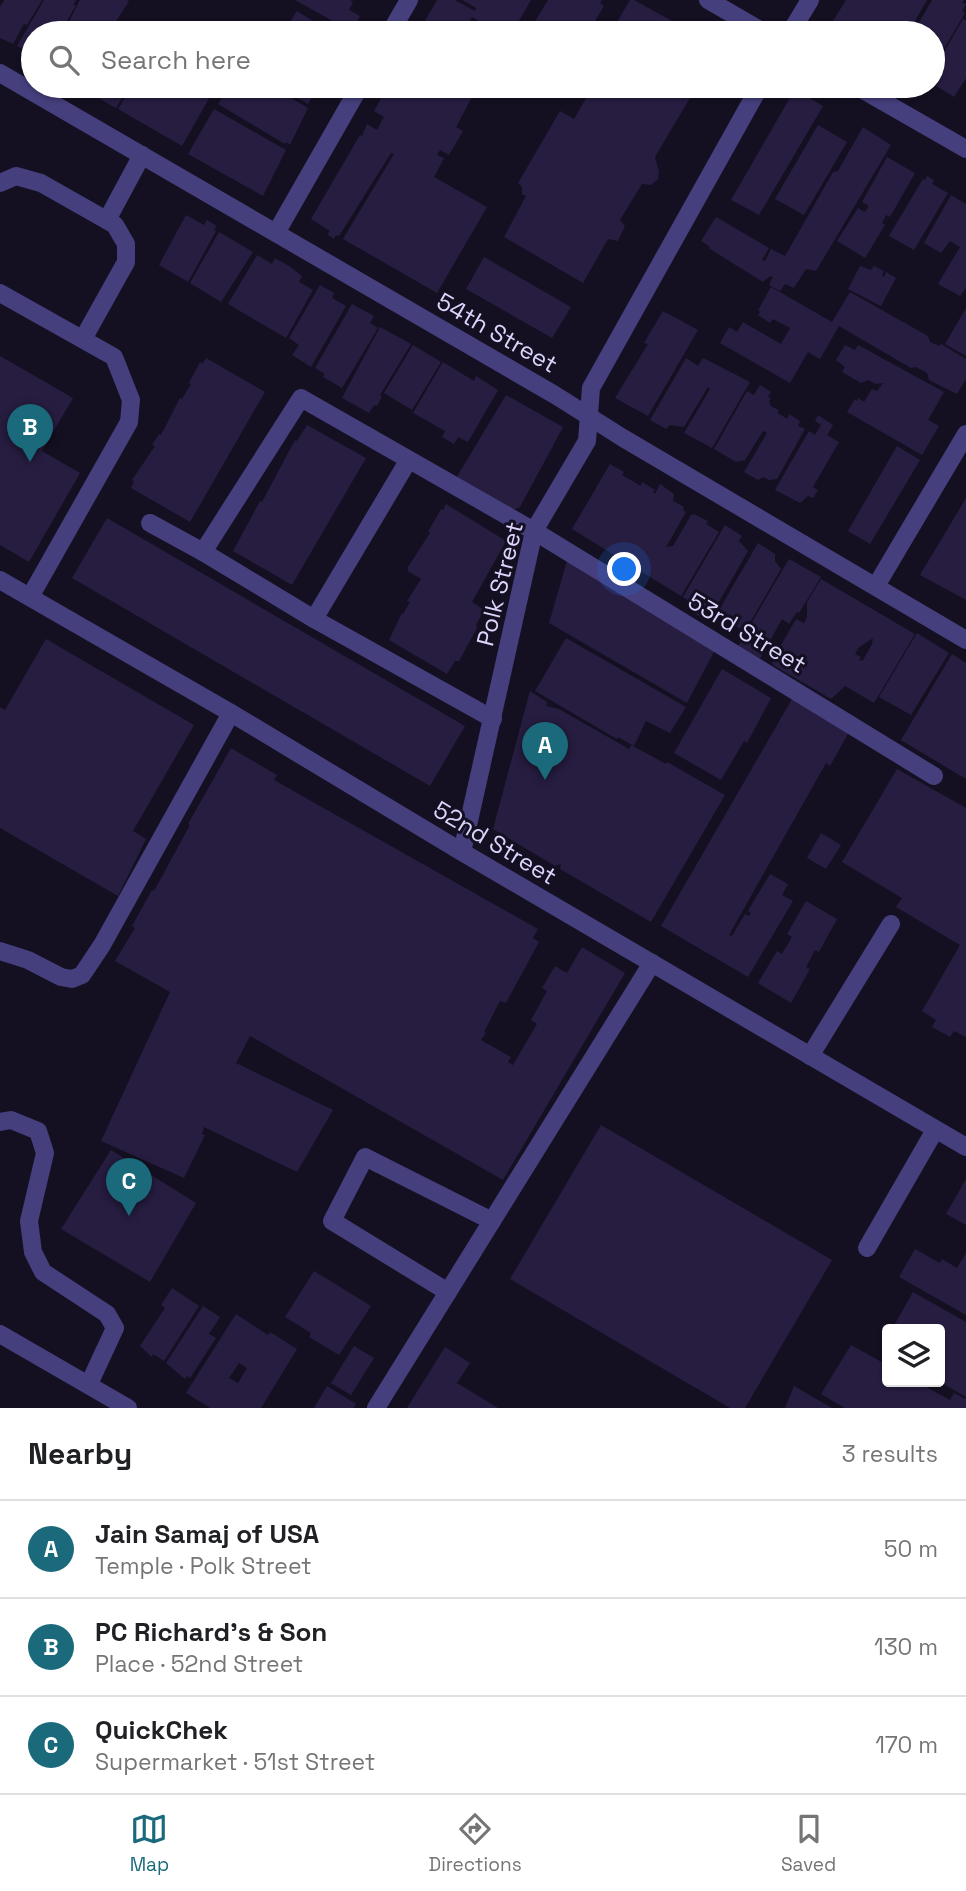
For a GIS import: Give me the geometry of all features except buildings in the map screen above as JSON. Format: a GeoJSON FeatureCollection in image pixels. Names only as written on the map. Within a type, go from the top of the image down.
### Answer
{"type":"FeatureCollection","features":[{"type":"Feature","properties":{"kind":"street"},"geometry":{"type":"LineString","coordinates":[[397,21],[409,0]]}},
{"type":"Feature","properties":{"kind":"street"},"geometry":{"type":"LineString","coordinates":[[708,0],[744,21]]}},
{"type":"Feature","properties":{"kind":"street"},"geometry":{"type":"LineString","coordinates":[[797,21],[810,0]]}},
{"type":"Feature","properties":{"kind":"street","name":"54th Street"},"geometry":{"type":"LineString","coordinates":[[0,73],[21,85]]}},
{"type":"Feature","properties":{"kind":"street","name":"54th Street"},"geometry":{"type":"LineString","coordinates":[[43,98],[588,415],[966,640]]}},
{"type":"Feature","properties":{"kind":"street"},"geometry":{"type":"LineString","coordinates":[[276,233],[353,98]]}},
{"type":"Feature","properties":{"kind":"street","name":"Polk Street"},"geometry":{"type":"LineString","coordinates":[[462,852],[534,531],[587,441],[591,388],[753,98]]}},
{"type":"Feature","properties":{"kind":"street"},"geometry":{"type":"LineString","coordinates":[[877,98],[966,149]]}},
{"type":"Feature","properties":{"kind":"street"},"geometry":{"type":"LineString","coordinates":[[107,220],[142,155]]}},
{"type":"Feature","properties":{"kind":"street"},"geometry":{"type":"LineString","coordinates":[[0,183],[16,176],[41,183],[116,225],[126,244],[127,262],[83,339]]}},
{"type":"Feature","properties":{"kind":"street"},"geometry":{"type":"LineString","coordinates":[[0,293],[114,356],[131,400],[129,422],[30,597]]}},
{"type":"Feature","properties":{"kind":"street","name":"53rd Street"},"geometry":{"type":"LineString","coordinates":[[203,552],[301,398],[534,531],[934,776]]}},
{"type":"Feature","properties":{"kind":"street"},"geometry":{"type":"LineString","coordinates":[[876,586],[966,433]]}},
{"type":"Feature","properties":{"kind":"street"},"geometry":{"type":"LineString","coordinates":[[314,619],[408,461]]}},
{"type":"Feature","properties":{"kind":"street"},"geometry":{"type":"LineString","coordinates":[[150,523],[493,719]]}},
{"type":"Feature","properties":{"kind":"street","name":"52nd Street"},"geometry":{"type":"LineString","coordinates":[[0,580],[231,713],[462,852],[966,1147]]}},
{"type":"Feature","properties":{"kind":"street"},"geometry":{"type":"LineString","coordinates":[[0,951],[28,960],[61,977],[72,979],[82,975],[102,945],[231,713]]}},
{"type":"Feature","properties":{"kind":"street"},"geometry":{"type":"LineString","coordinates":[[810,1056],[891,925]]}},
{"type":"Feature","properties":{"kind":"street"},"geometry":{"type":"LineString","coordinates":[[376,1408],[652,963]]}},
{"type":"Feature","properties":{"kind":"street"},"geometry":{"type":"LineString","coordinates":[[0,1122],[11,1120],[38,1131],[45,1153],[29,1220],[33,1252],[43,1272],[107,1314],[116,1328],[89,1384]]}},
{"type":"Feature","properties":{"kind":"street"},"geometry":{"type":"LineString","coordinates":[[867,1248],[935,1130]]}},
{"type":"Feature","properties":{"kind":"street"},"geometry":{"type":"LineString","coordinates":[[448,1292],[332,1221],[365,1157],[492,1221]]}},
{"type":"Feature","properties":{"kind":"street"},"geometry":{"type":"LineString","coordinates":[[0,1334],[128,1408]]}},
{"type":"Feature","properties":{"kind":"place","name":"PC Richard's & Son"},"geometry":{"type":"Point","coordinates":[30,462]}},
{"type":"Feature","properties":{"kind":"place","name":"Jain Samaj of USA"},"geometry":{"type":"Point","coordinates":[545,780]}},
{"type":"Feature","properties":{"kind":"place","name":"QuickChek"},"geometry":{"type":"Point","coordinates":[129,1216]}}]}
